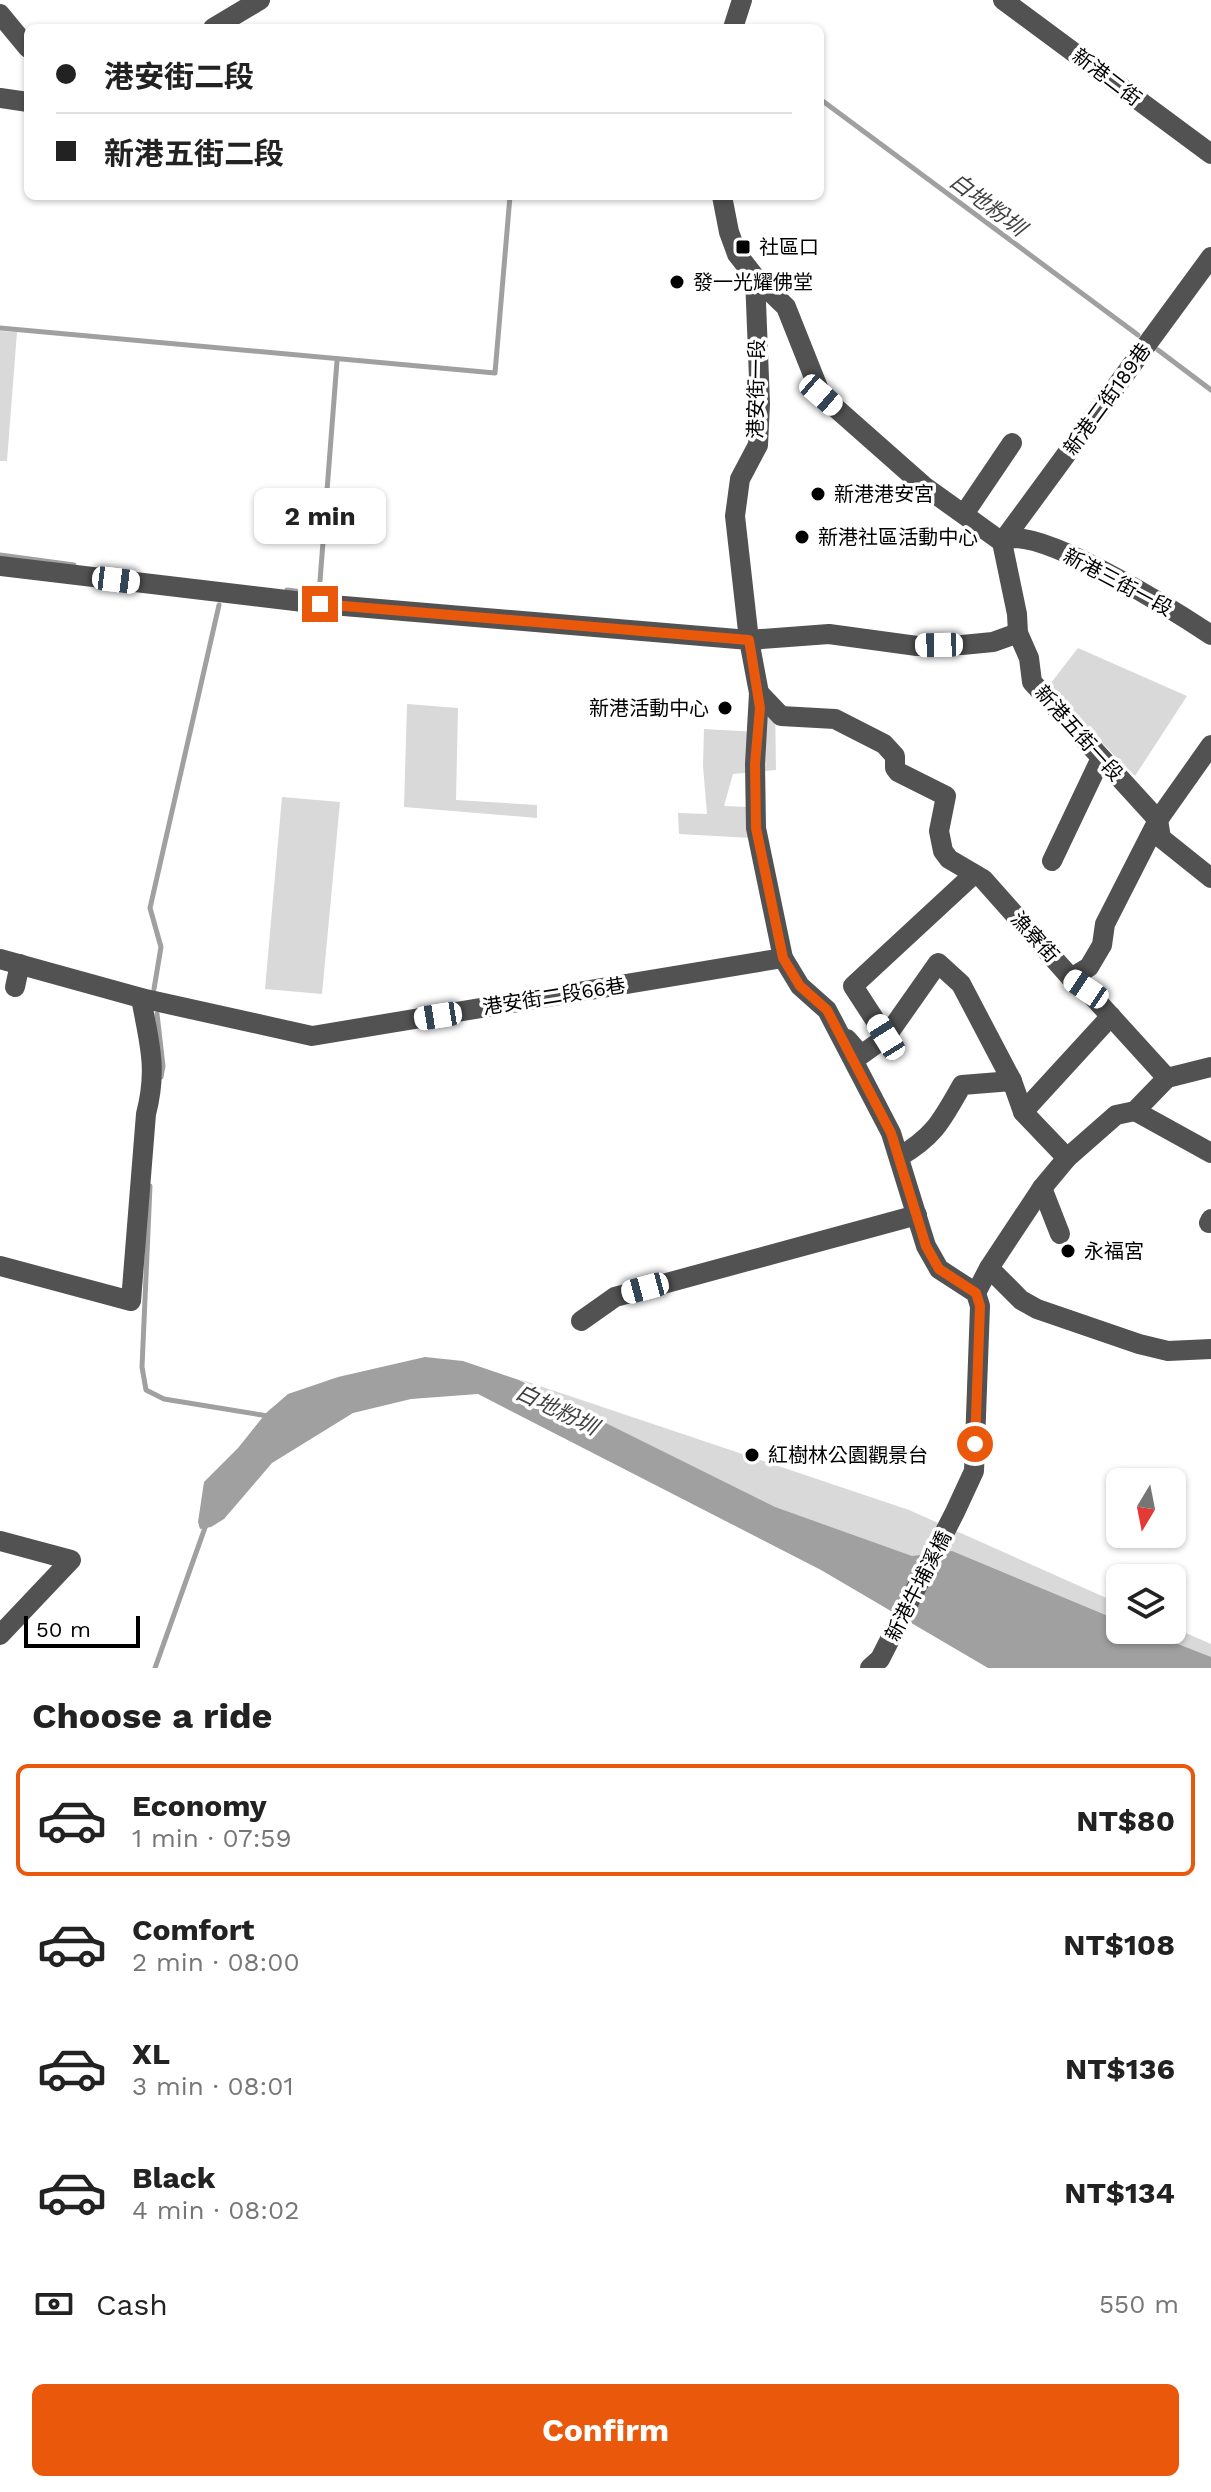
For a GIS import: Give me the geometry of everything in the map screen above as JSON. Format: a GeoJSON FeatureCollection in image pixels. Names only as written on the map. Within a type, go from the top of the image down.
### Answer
{"type":"FeatureCollection","features":[{"type":"Feature","properties":{"kind":"street"},"geometry":{"type":"LineString","coordinates":[[220,24],[260,0]]}},
{"type":"Feature","properties":{"kind":"street"},"geometry":{"type":"LineString","coordinates":[[734,24],[742,0]]}},
{"type":"Feature","properties":{"kind":"street","name":"新港二街"},"geometry":{"type":"LineString","coordinates":[[1003,0],[1211,154]]}},
{"type":"Feature","properties":{"kind":"street"},"geometry":{"type":"LineString","coordinates":[[0,14],[24,43]]}},
{"type":"Feature","properties":{"kind":"street"},"geometry":{"type":"LineString","coordinates":[[0,98],[24,101]]}},
{"type":"Feature","properties":{"kind":"street"},"geometry":{"type":"LineString","coordinates":[[723,200],[737,254],[786,307],[821,395],[924,486],[1002,542]]}},
{"type":"Feature","properties":{"kind":"street","name":"新港二街189巷"},"geometry":{"type":"LineString","coordinates":[[1002,542],[1211,257]]}},
{"type":"Feature","properties":{"kind":"street","name":"港安街一段"},"geometry":{"type":"LineString","coordinates":[[755,277],[760,404],[758,445],[740,479],[735,516],[749,640],[759,693],[755,764],[756,828],[783,958]]}},
{"type":"Feature","properties":{"kind":"street"},"geometry":{"type":"LineString","coordinates":[[964,514],[1012,443]]}},
{"type":"Feature","properties":{"kind":"street","name":"新港三街一段"},"geometry":{"type":"LineString","coordinates":[[1002,542],[1014,538],[1057,549],[1165,605],[1211,635]]}},
{"type":"Feature","properties":{"kind":"street","name":"新港五街一段"},"geometry":{"type":"LineString","coordinates":[[1002,542],[1018,633],[1029,658],[1032,682],[1158,820],[1161,838],[1211,878]]}},
{"type":"Feature","properties":{"kind":"street"},"geometry":{"type":"LineString","coordinates":[[0,566],[320,604],[749,640],[829,634],[917,646],[962,645],[993,642],[1018,633]]}},
{"type":"Feature","properties":{"kind":"street","name":"漁寮街"},"geometry":{"type":"LineString","coordinates":[[759,693],[781,716],[835,719],[889,748],[895,756],[898,772],[946,796],[939,842],[949,859],[983,879],[1071,978],[1086,989],[1167,1078]]}},
{"type":"Feature","properties":{"kind":"street"},"geometry":{"type":"LineString","coordinates":[[1071,978],[1089,967],[1102,945],[1105,924],[1158,820],[1211,745]]}},
{"type":"Feature","properties":{"kind":"street"},"geometry":{"type":"LineString","coordinates":[[1052,861],[1101,758]]}},
{"type":"Feature","properties":{"kind":"street"},"geometry":{"type":"LineString","coordinates":[[832,1019],[853,986],[974,874]]}},
{"type":"Feature","properties":{"kind":"street"},"geometry":{"type":"LineString","coordinates":[[783,958],[800,986],[861,1055],[886,1037],[938,963],[961,984],[1012,1081],[1023,1112],[1067,1158]]}},
{"type":"Feature","properties":{"kind":"street","name":"港安街二段66巷"},"geometry":{"type":"LineString","coordinates":[[0,959],[141,998],[312,1036],[783,958]]}},
{"type":"Feature","properties":{"kind":"street"},"geometry":{"type":"LineString","coordinates":[[15,987],[20,964]]}},
{"type":"Feature","properties":{"kind":"street"},"geometry":{"type":"LineString","coordinates":[[853,986],[886,1037]]}},
{"type":"Feature","properties":{"kind":"street"},"geometry":{"type":"LineString","coordinates":[[0,1266],[131,1301],[146,1114],[153,1087],[153,1064],[141,998]]}},
{"type":"Feature","properties":{"kind":"street"},"geometry":{"type":"LineString","coordinates":[[1023,1112],[1111,1016]]}},
{"type":"Feature","properties":{"kind":"street"},"geometry":{"type":"LineString","coordinates":[[832,1019],[891,1133],[926,1246],[939,1269],[976,1293],[1042,1188],[1067,1158],[1116,1115],[1135,1111],[1167,1078],[1211,1067]]}},
{"type":"Feature","properties":{"kind":"street"},"geometry":{"type":"LineString","coordinates":[[899,1157],[917,1147],[939,1127],[962,1085],[1012,1081]]}},
{"type":"Feature","properties":{"kind":"street"},"geometry":{"type":"LineString","coordinates":[[1135,1111],[1211,1153]]}},
{"type":"Feature","properties":{"kind":"street"},"geometry":{"type":"LineString","coordinates":[[1042,1188],[1060,1234]]}},
{"type":"Feature","properties":{"kind":"street"},"geometry":{"type":"LineString","coordinates":[[581,1321],[615,1297],[917,1215]]}},
{"type":"Feature","properties":{"kind":"street"},"geometry":{"type":"LineString","coordinates":[[989,1268],[1021,1300],[1037,1309],[1168,1351],[1211,1349]]}},
{"type":"Feature","properties":{"kind":"street","name":"新港牛埔溪橋"},"geometry":{"type":"LineString","coordinates":[[882,1665],[974,1471],[980,1306],[976,1293]]}},
{"type":"Feature","properties":{"kind":"street"},"geometry":{"type":"LineString","coordinates":[[0,1541],[71,1560],[0,1635]]}},
{"type":"Feature","properties":{"kind":"shaded area"},"geometry":{"type":"Polygon","coordinates":[[[0,331],[17,332],[7,461],[0,461],[0,331]]]}},
{"type":"Feature","properties":{"kind":"shaded area"},"geometry":{"type":"Polygon","coordinates":[[[1078,648],[1187,696],[1135,776],[1047,688],[1078,648]]]}},
{"type":"Feature","properties":{"kind":"shaded area"},"geometry":{"type":"Polygon","coordinates":[[[775,701],[776,770],[733,774],[724,806],[747,807],[751,838],[679,834],[678,813],[707,814],[704,729],[758,732],[775,701]]]}},
{"type":"Feature","properties":{"kind":"shaded area"},"geometry":{"type":"Polygon","coordinates":[[[407,704],[458,708],[456,800],[537,805],[537,818],[404,807],[407,704]]]}},
{"type":"Feature","properties":{"kind":"shaded area"},"geometry":{"type":"Polygon","coordinates":[[[282,797],[340,802],[322,994],[265,989],[282,797]]]}},
{"type":"Feature","properties":{"kind":"shaded area"},"geometry":{"type":"Polygon","coordinates":[[[519,1379],[909,1510],[1106,1598],[1106,1644],[1186,1644],[1186,1633],[1211,1644],[1211,1668],[1077,1668],[519,1379]]]}},
{"type":"Feature","properties":{"kind":"water"},"geometry":{"type":"Polygon","coordinates":[[[425,1357],[463,1361],[519,1380],[775,1507],[912,1556],[952,1551],[1106,1615],[1106,1644],[1178,1644],[1211,1657],[1211,1668],[988,1668],[821,1570],[478,1394],[411,1399],[353,1413],[272,1463],[224,1519],[200,1529],[198,1522],[204,1482],[238,1448],[266,1413],[288,1394],[338,1377],[425,1357]]]}},
{"type":"Feature","properties":{"kind":"waterway","name":"白地粉圳"},"geometry":{"type":"LineString","coordinates":[[824,102],[1138,335]]}},
{"type":"Feature","properties":{"kind":"waterway"},"geometry":{"type":"LineString","coordinates":[[0,328],[495,373],[510,200]]}},
{"type":"Feature","properties":{"kind":"waterway","name":"白地粉圳"},"geometry":{"type":"LineString","coordinates":[[1158,350],[1211,390]]}},
{"type":"Feature","properties":{"kind":"waterway"},"geometry":{"type":"LineString","coordinates":[[287,590],[319,594],[337,361]]}},
{"type":"Feature","properties":{"kind":"waterway"},"geometry":{"type":"LineString","coordinates":[[0,555],[74,565]]}},
{"type":"Feature","properties":{"kind":"waterway"},"geometry":{"type":"LineString","coordinates":[[154,989],[161,947],[150,908],[219,605]]}},
{"type":"Feature","properties":{"kind":"waterway"},"geometry":{"type":"LineString","coordinates":[[157,1014],[163,1066],[161,1077]]}},
{"type":"Feature","properties":{"kind":"waterway"},"geometry":{"type":"LineString","coordinates":[[150,1186],[142,1367],[146,1390],[164,1399],[268,1416]]}},
{"type":"Feature","properties":{"kind":"waterway","name":"白地粉圳"},"geometry":{"type":"LineString","coordinates":[[155,1668],[207,1522]]}},
{"type":"Feature","properties":{"kind":"place","name":"社區口"},"geometry":{"type":"Point","coordinates":[743,247]}},
{"type":"Feature","properties":{"kind":"place","name":"發一光耀佛堂"},"geometry":{"type":"Point","coordinates":[677,282]}},
{"type":"Feature","properties":{"kind":"place","name":"新港港安宮"},"geometry":{"type":"Point","coordinates":[818,494]}},
{"type":"Feature","properties":{"kind":"place","name":"新港社區活動中心"},"geometry":{"type":"Point","coordinates":[802,537]}},
{"type":"Feature","properties":{"kind":"place","name":"新港活動中心"},"geometry":{"type":"Point","coordinates":[725,708]}},
{"type":"Feature","properties":{"kind":"place","name":"永福宮"},"geometry":{"type":"Point","coordinates":[1068,1251]}},
{"type":"Feature","properties":{"kind":"place","name":"紅樹林公園觀景台"},"geometry":{"type":"Point","coordinates":[752,1455]}},
{"type":"Feature","properties":{"kind":"route"},"geometry":{"type":"LineString","coordinates":[[320,604],[749,640],[760,708],[755,764],[756,828],[783,958],[800,986],[827,1010],[891,1133],[926,1246],[939,1269],[976,1293],[980,1306],[975,1444]]}}]}
